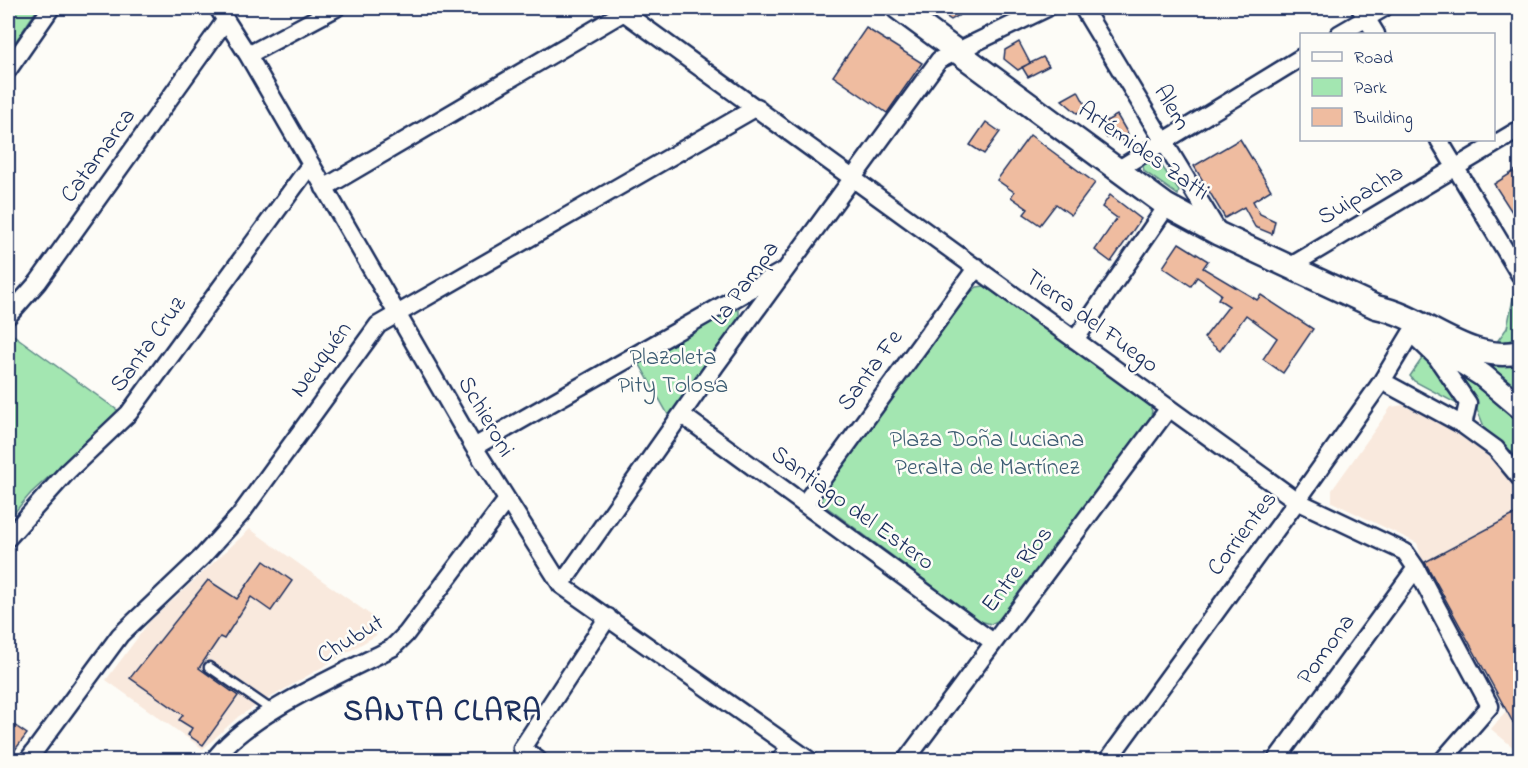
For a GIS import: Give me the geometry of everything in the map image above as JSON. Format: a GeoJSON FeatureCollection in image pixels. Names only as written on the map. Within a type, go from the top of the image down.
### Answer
{"type":"FeatureCollection","features":[{"type":"Feature","properties":{"kind":"main road","name":"Artémides Zatti"},"geometry":{"type":"LineString","coordinates":[[898,8],[1167,206],[1219,234],[1376,307],[1392,310],[1467,348],[1506,355],[1521,352]]}},
{"type":"Feature","properties":{"kind":"main road","name":"Artémides Zatti"},"geometry":{"type":"LineString","coordinates":[[1376,307],[1385,318],[1454,356],[1521,407]]}},
{"type":"Feature","properties":{"kind":"street"},"geometry":{"type":"LineString","coordinates":[[8,70],[51,8]]}},
{"type":"Feature","properties":{"kind":"street"},"geometry":{"type":"LineString","coordinates":[[248,55],[336,8]]}},
{"type":"Feature","properties":{"kind":"street","name":"La Pampa"},"geometry":{"type":"LineString","coordinates":[[561,585],[786,269],[856,178],[939,60],[959,53],[1047,8]]}},
{"type":"Feature","properties":{"kind":"street","name":"Alem"},"geometry":{"type":"LineString","coordinates":[[1083,8],[1219,234]]}},
{"type":"Feature","properties":{"kind":"street"},"geometry":{"type":"LineString","coordinates":[[1340,33],[1363,13],[1384,8]]}},
{"type":"Feature","properties":{"kind":"street"},"geometry":{"type":"LineString","coordinates":[[324,188],[621,10]]}},
{"type":"Feature","properties":{"kind":"street","name":"Tierra del Fuego"},"geometry":{"type":"LineString","coordinates":[[621,10],[856,178],[1297,501],[1405,552],[1416,568],[1490,706],[1443,760]]}},
{"type":"Feature","properties":{"kind":"street"},"geometry":{"type":"LineString","coordinates":[[1363,13],[1375,33]]}},
{"type":"Feature","properties":{"kind":"street","name":"Schieroni"},"geometry":{"type":"LineString","coordinates":[[221,14],[248,55],[506,501],[561,585],[608,617],[785,754],[809,760]]}},
{"type":"Feature","properties":{"kind":"street","name":"Catamarca"},"geometry":{"type":"LineString","coordinates":[[8,316],[38,282],[221,14]]}},
{"type":"Feature","properties":{"kind":"street"},"geometry":{"type":"LineString","coordinates":[[1117,170],[1300,58]]}},
{"type":"Feature","properties":{"kind":"street","name":"Neuquén"},"geometry":{"type":"LineString","coordinates":[[28,760],[120,635],[202,557],[240,515],[378,325],[757,107]]}},
{"type":"Feature","properties":{"kind":"street","name":"Suipacha"},"geometry":{"type":"LineString","coordinates":[[1289,267],[1521,129]]}},
{"type":"Feature","properties":{"kind":"street"},"geometry":{"type":"LineString","coordinates":[[1440,141],[1521,275]]}},
{"type":"Feature","properties":{"kind":"street","name":"Santa Cruz"},"geometry":{"type":"LineString","coordinates":[[8,538],[68,471],[129,413],[310,164]]}},
{"type":"Feature","properties":{"kind":"street"},"geometry":{"type":"LineString","coordinates":[[1075,340],[1167,206]]}},
{"type":"Feature","properties":{"kind":"street","name":"Santa Fe"},"geometry":{"type":"LineString","coordinates":[[804,504],[977,267]]}},
{"type":"Feature","properties":{"kind":"street"},"geometry":{"type":"LineString","coordinates":[[474,447],[786,269]]}},
{"type":"Feature","properties":{"kind":"street"},"geometry":{"type":"LineString","coordinates":[[1411,333],[1437,358],[1468,403],[1463,425]]}},
{"type":"Feature","properties":{"kind":"street","name":"Corrientes"},"geometry":{"type":"LineString","coordinates":[[1108,760],[1297,501],[1382,381],[1411,333]]}},
{"type":"Feature","properties":{"kind":"street"},"geometry":{"type":"LineString","coordinates":[[1382,381],[1463,425],[1496,449],[1521,478]]}},
{"type":"Feature","properties":{"kind":"street","name":"Entre Ríos"},"geometry":{"type":"LineString","coordinates":[[906,760],[1168,408]]}},
{"type":"Feature","properties":{"kind":"street","name":"Santiago del Estero"},"geometry":{"type":"LineString","coordinates":[[682,415],[993,642]]}},
{"type":"Feature","properties":{"kind":"street","name":"Chubut"},"geometry":{"type":"LineString","coordinates":[[214,760],[244,731],[273,711],[392,648],[406,634],[506,501]]}},
{"type":"Feature","properties":{"kind":"street","name":"Pomona"},"geometry":{"type":"LineString","coordinates":[[1285,757],[1416,568]]}},
{"type":"Feature","properties":{"kind":"street"},"geometry":{"type":"LineString","coordinates":[[538,760],[522,748],[608,617]]}},
{"type":"Feature","properties":{"kind":"lane"},"geometry":{"type":"LineString","coordinates":[[1516,250],[1521,259]]}},
{"type":"Feature","properties":{"kind":"lane"},"geometry":{"type":"LineString","coordinates":[[209,667],[273,711]]}},
{"type":"Feature","properties":{"kind":"shaded area"},"geometry":{"type":"Polygon","coordinates":[[[1403,405],[1458,431],[1492,456],[1520,487],[1520,753],[1491,729],[1506,711],[1423,563],[1417,543],[1332,502],[1332,490],[1391,407],[1403,405]]]}},
{"type":"Feature","properties":{"kind":"shaded area"},"geometry":{"type":"Polygon","coordinates":[[[250,529],[372,616],[377,635],[239,716],[203,749],[106,680],[150,621],[250,529]]]}},
{"type":"Feature","properties":{"kind":"green space"},"geometry":{"type":"Polygon","coordinates":[[[8,8],[38,8],[8,53],[8,8]]]}},
{"type":"Feature","properties":{"kind":"green space"},"geometry":{"type":"Polygon","coordinates":[[[1155,156],[1179,191],[1178,195],[1144,171],[1142,162],[1155,156]]]}},
{"type":"Feature","properties":{"kind":"green space","name":"Plaza Doña Luciana Peralta de Martínez"},"geometry":{"type":"Polygon","coordinates":[[[984,286],[1147,401],[1152,411],[1150,420],[1003,618],[991,624],[980,621],[828,508],[821,499],[825,488],[971,292],[977,287],[984,286]]]}},
{"type":"Feature","properties":{"kind":"green space"},"geometry":{"type":"Polygon","coordinates":[[[1515,289],[1518,294],[1520,292],[1520,339],[1496,343],[1507,328],[1515,289]]]}},
{"type":"Feature","properties":{"kind":"green space","name":"Plazoleta Pity Tolosa"},"geometry":{"type":"Polygon","coordinates":[[[732,310],[739,310],[739,319],[670,418],[639,363],[732,310]]]}},
{"type":"Feature","properties":{"kind":"green space"},"geometry":{"type":"Polygon","coordinates":[[[8,331],[120,412],[31,493],[8,520],[8,331]]]}},
{"type":"Feature","properties":{"kind":"green space"},"geometry":{"type":"Polygon","coordinates":[[[1423,357],[1428,358],[1463,403],[1459,405],[1414,381],[1410,376],[1423,357]]]}},
{"type":"Feature","properties":{"kind":"green space"},"geometry":{"type":"Polygon","coordinates":[[[1520,361],[1520,400],[1483,364],[1520,361]]]}},
{"type":"Feature","properties":{"kind":"green space"},"geometry":{"type":"Polygon","coordinates":[[[1451,365],[1520,423],[1520,470],[1485,429],[1473,399],[1451,365]]]}},
{"type":"Feature","properties":{"kind":"building"},"geometry":{"type":"Polygon","coordinates":[[[932,8],[972,8],[951,20],[932,8]]]}},
{"type":"Feature","properties":{"kind":"building"},"geometry":{"type":"Polygon","coordinates":[[[866,28],[922,63],[887,113],[833,76],[866,28]]]}},
{"type":"Feature","properties":{"kind":"building"},"geometry":{"type":"Polygon","coordinates":[[[1019,42],[1030,63],[1018,70],[1004,59],[1005,50],[1019,42]]]}},
{"type":"Feature","properties":{"kind":"building"},"geometry":{"type":"Polygon","coordinates":[[[1043,57],[1049,66],[1028,77],[1022,67],[1043,57]]]}},
{"type":"Feature","properties":{"kind":"building"},"geometry":{"type":"Polygon","coordinates":[[[1078,91],[1087,108],[1077,113],[1062,100],[1078,91]]]}},
{"type":"Feature","properties":{"kind":"building"},"geometry":{"type":"Polygon","coordinates":[[[1117,115],[1128,134],[1122,140],[1115,139],[1113,135],[1107,138],[1099,125],[1117,115]]]}},
{"type":"Feature","properties":{"kind":"building"},"geometry":{"type":"Polygon","coordinates":[[[986,122],[1000,132],[984,154],[970,145],[986,122]]]}},
{"type":"Feature","properties":{"kind":"building"},"geometry":{"type":"Polygon","coordinates":[[[1030,135],[1095,183],[1071,215],[1056,204],[1040,225],[1024,214],[1028,209],[1011,197],[1014,192],[997,180],[1030,135]]]}},
{"type":"Feature","properties":{"kind":"building"},"geometry":{"type":"Polygon","coordinates":[[[1240,139],[1271,190],[1253,201],[1260,214],[1275,221],[1272,234],[1255,227],[1244,207],[1225,218],[1194,166],[1240,139]]]}},
{"type":"Feature","properties":{"kind":"building"},"geometry":{"type":"Polygon","coordinates":[[[1516,170],[1521,177],[1521,226],[1494,184],[1516,170]]]}},
{"type":"Feature","properties":{"kind":"building"},"geometry":{"type":"Polygon","coordinates":[[[1110,195],[1141,219],[1111,262],[1095,250],[1117,218],[1102,207],[1110,195]]]}},
{"type":"Feature","properties":{"kind":"building"},"geometry":{"type":"Polygon","coordinates":[[[1179,243],[1208,261],[1203,268],[1257,300],[1261,295],[1313,329],[1283,373],[1263,359],[1277,338],[1246,315],[1220,351],[1204,338],[1229,306],[1218,299],[1221,294],[1197,277],[1191,286],[1163,267],[1179,243]]]}},
{"type":"Feature","properties":{"kind":"building"},"geometry":{"type":"Polygon","coordinates":[[[1521,511],[1521,737],[1425,562],[1521,511]]]}},
{"type":"Feature","properties":{"kind":"building"},"geometry":{"type":"Polygon","coordinates":[[[264,561],[292,581],[271,611],[251,597],[224,639],[220,637],[199,668],[238,696],[203,745],[188,735],[192,728],[179,720],[183,715],[130,678],[208,580],[237,599],[264,561]]]}},
{"type":"Feature","properties":{"kind":"building"},"geometry":{"type":"Polygon","coordinates":[[[8,721],[27,734],[8,759],[8,721]]]}},
{"type":"Feature","properties":{"kind":"district","name":"SANTA CLARA"},"geometry":{"type":"Point","coordinates":[443,713]}}]}
